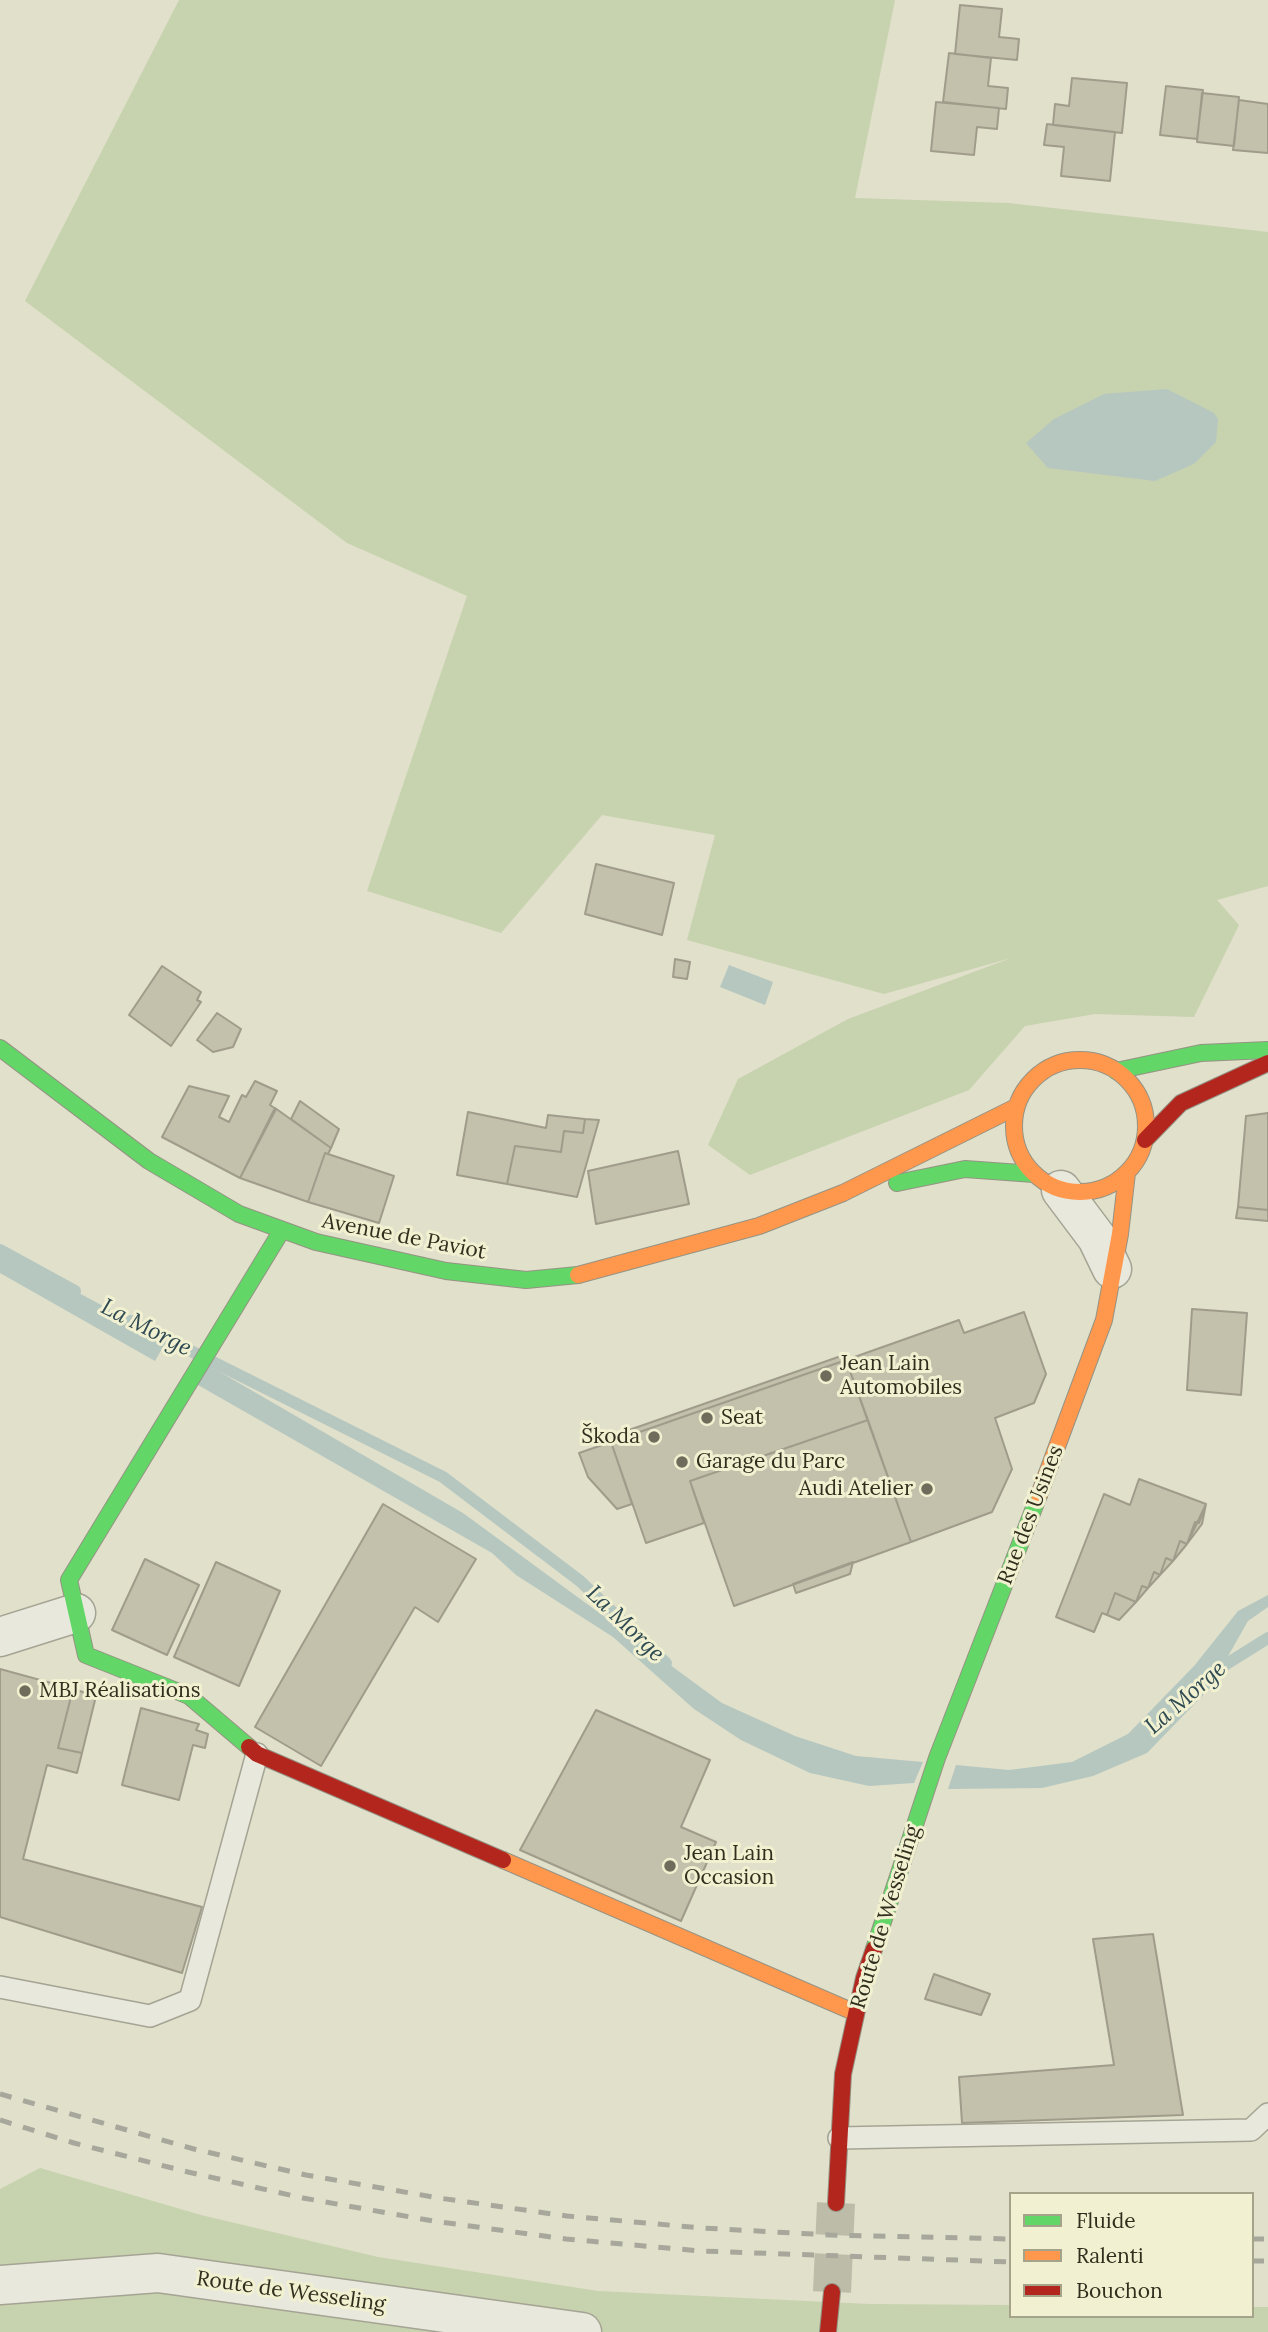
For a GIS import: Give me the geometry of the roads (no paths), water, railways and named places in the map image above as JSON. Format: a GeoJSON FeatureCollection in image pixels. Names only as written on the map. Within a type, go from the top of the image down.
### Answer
{"type":"FeatureCollection","features":[{"type":"Feature","properties":{"kind":"street","name":"Avenue de Paviot"},"geometry":{"type":"LineString","coordinates":[[0,1048],[149,1161],[239,1214],[316,1242],[446,1271],[526,1280],[578,1275],[759,1226],[843,1193],[1016,1107]]}},
{"type":"Feature","properties":{"kind":"street"},"geometry":{"type":"LineString","coordinates":[[1116,1071],[1201,1053],[1268,1050]]}},
{"type":"Feature","properties":{"kind":"street"},"geometry":{"type":"LineString","coordinates":[[1047,1182],[1084,1192],[1108,1186],[1127,1173],[1138,1158],[1145,1140],[1146,1120],[1141,1101],[1131,1084],[1116,1071],[1101,1063],[1066,1061],[1034,1077],[1016,1107],[1014,1131],[1020,1154],[1097,1238],[1112,1269]]}},
{"type":"Feature","properties":{"kind":"street"},"geometry":{"type":"LineString","coordinates":[[1145,1140],[1181,1103],[1208,1088],[1268,1063]]}},
{"type":"Feature","properties":{"kind":"street","name":"Avenue de Paviot"},"geometry":{"type":"LineString","coordinates":[[843,1193],[965,1169],[1047,1182]]}},
{"type":"Feature","properties":{"kind":"street","name":"Rue des Usines"},"geometry":{"type":"LineString","coordinates":[[937,1758],[958,1710],[1104,1320],[1120,1234],[1127,1173]]}},
{"type":"Feature","properties":{"kind":"street"},"geometry":{"type":"LineString","coordinates":[[282,1230],[69,1580],[86,1655],[190,1696],[257,1755],[856,2013]]}},
{"type":"Feature","properties":{"kind":"street"},"geometry":{"type":"LineString","coordinates":[[0,1637],[76,1613]]}},
{"type":"Feature","properties":{"kind":"street","name":"Route de Wesseling"},"geometry":{"type":"LineString","coordinates":[[836,2203],[843,2074],[856,2013],[864,1978],[937,1758]]}},
{"type":"Feature","properties":{"kind":"street","name":"Route de Wesseling"},"geometry":{"type":"LineString","coordinates":[[0,2285],[158,2273],[582,2332]]}},
{"type":"Feature","properties":{"kind":"street"},"geometry":{"type":"LineString","coordinates":[[828,2332],[832,2292]]}},
{"type":"Feature","properties":{"kind":"lane"},"geometry":{"type":"LineString","coordinates":[[0,1987],[150,2016],[190,2000],[257,1755]]}},
{"type":"Feature","properties":{"kind":"lane"},"geometry":{"type":"LineString","coordinates":[[839,2138],[1251,2130],[1268,2114]]}},
{"type":"Feature","properties":{"kind":"water"},"geometry":{"type":"Polygon","coordinates":[[[1167,389],[1214,413],[1218,419],[1216,442],[1194,464],[1155,481],[1048,468],[1026,443],[1054,419],[1104,394],[1167,389]]]}},
{"type":"Feature","properties":{"kind":"water"},"geometry":{"type":"Polygon","coordinates":[[[729,965],[773,982],[765,1005],[720,987],[729,965]]]}},
{"type":"Feature","properties":{"kind":"water"},"geometry":{"type":"Polygon","coordinates":[[[0,1251],[167,1340],[155,1361],[0,1273],[0,1251]]]}},
{"type":"Feature","properties":{"kind":"water"},"geometry":{"type":"Polygon","coordinates":[[[201,1361],[463,1513],[722,1703],[795,1736],[856,1756],[923,1762],[914,1783],[869,1786],[810,1773],[741,1740],[694,1709],[613,1637],[516,1575],[492,1553],[191,1381],[201,1361]]]}},
{"type":"Feature","properties":{"kind":"water"},"geometry":{"type":"Polygon","coordinates":[[[1268,1595],[1268,1607],[1248,1621],[1210,1688],[1147,1753],[1093,1776],[1042,1788],[948,1789],[956,1765],[1009,1770],[1072,1762],[1128,1734],[1194,1666],[1238,1611],[1268,1595]]]}},
{"type":"Feature","properties":{"kind":"waterway","name":"La Morge"},"geometry":{"type":"LineString","coordinates":[[0,1250],[75,1291]]}},
{"type":"Feature","properties":{"kind":"waterway","name":"La Morge"},"geometry":{"type":"LineString","coordinates":[[131,1321],[443,1477],[580,1581],[666,1663]]}},
{"type":"Feature","properties":{"kind":"waterway","name":"La Morge"},"geometry":{"type":"LineString","coordinates":[[1212,1673],[1268,1638]]}},
{"type":"Feature","properties":{"kind":"tunnel"},"geometry":{"type":"LineString","coordinates":[[832,2292],[836,2203]]}},
{"type":"Feature","properties":{"kind":"railway"},"geometry":{"type":"LineString","coordinates":[[0,2094],[194,2149],[306,2175],[439,2198],[567,2216],[702,2228],[830,2235],[1009,2239]]}},
{"type":"Feature","properties":{"kind":"railway"},"geometry":{"type":"LineString","coordinates":[[0,2120],[74,2143],[188,2172],[303,2198],[433,2221],[566,2239],[701,2251],[1009,2262]]}},
{"type":"Feature","properties":{"kind":"railway"},"geometry":{"type":"LineString","coordinates":[[1254,2239],[1268,2239]]}},
{"type":"Feature","properties":{"kind":"railway"},"geometry":{"type":"LineString","coordinates":[[1254,2261],[1268,2261]]}},
{"type":"Feature","properties":{"kind":"place","name":"Jean Lain Automobiles"},"geometry":{"type":"Point","coordinates":[826,1376]}},
{"type":"Feature","properties":{"kind":"place","name":"Seat"},"geometry":{"type":"Point","coordinates":[707,1418]}},
{"type":"Feature","properties":{"kind":"place","name":"Škoda"},"geometry":{"type":"Point","coordinates":[654,1437]}},
{"type":"Feature","properties":{"kind":"place","name":"Garage du Parc"},"geometry":{"type":"Point","coordinates":[682,1462]}},
{"type":"Feature","properties":{"kind":"place","name":"Audi Atelier"},"geometry":{"type":"Point","coordinates":[927,1489]}},
{"type":"Feature","properties":{"kind":"place","name":"MBJ Réalisations"},"geometry":{"type":"Point","coordinates":[25,1691]}},
{"type":"Feature","properties":{"kind":"place","name":"Jean Lain Occasion"},"geometry":{"type":"Point","coordinates":[670,1866]}}]}
